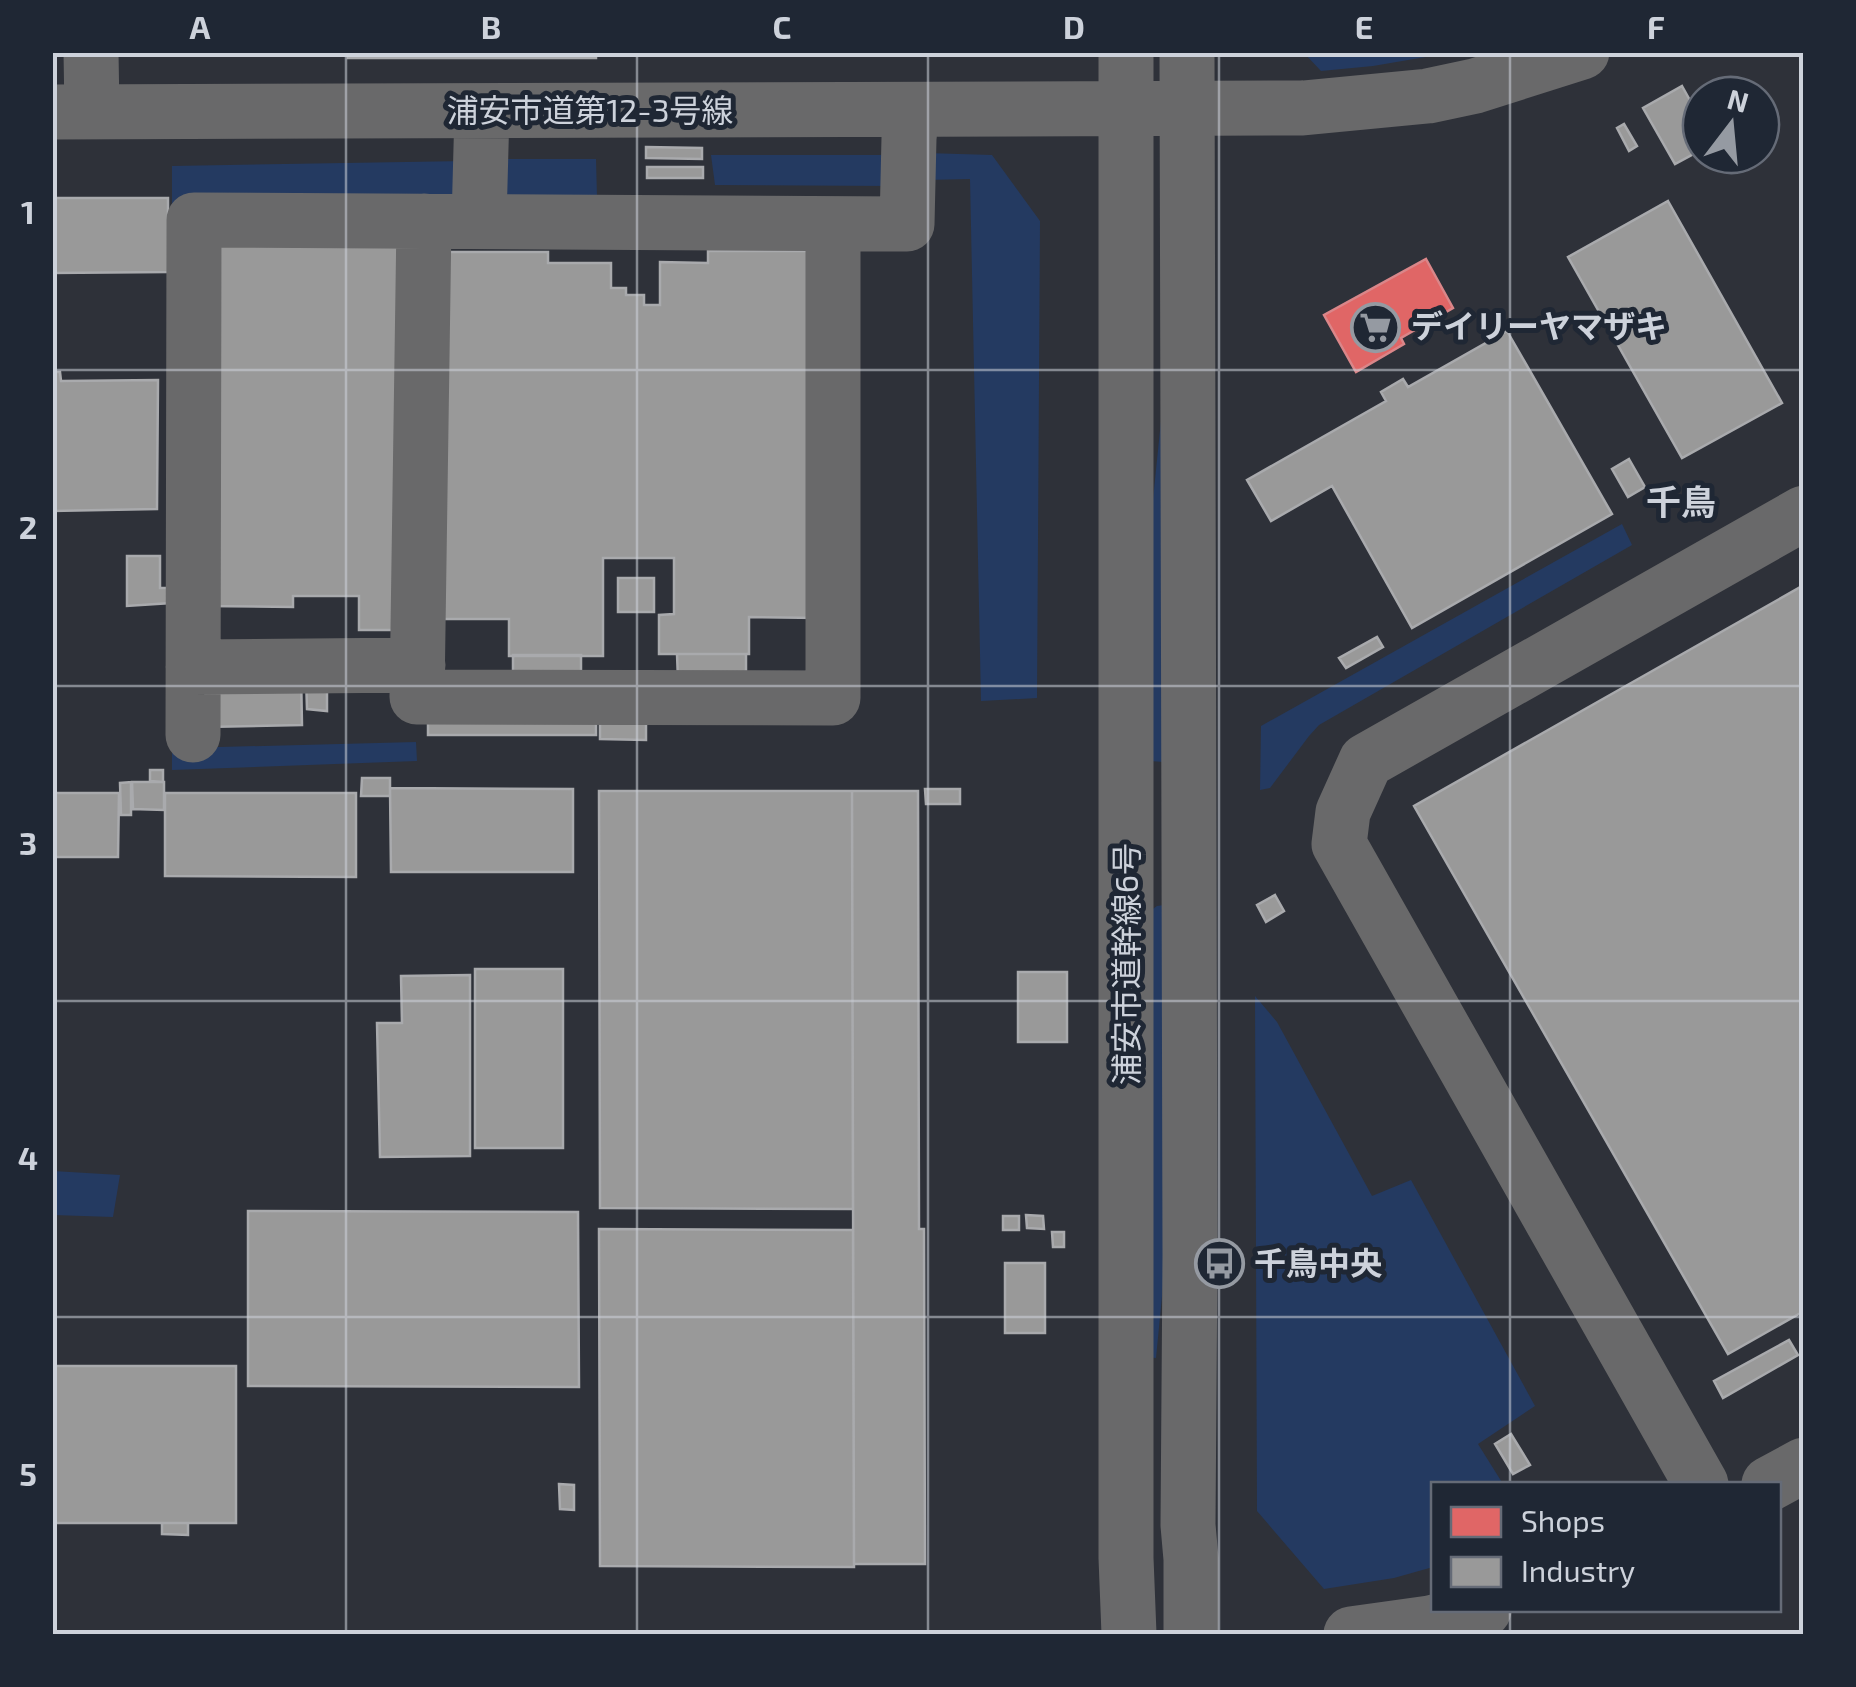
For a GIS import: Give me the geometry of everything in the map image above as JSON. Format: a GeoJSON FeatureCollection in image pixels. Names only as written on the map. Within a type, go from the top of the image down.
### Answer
{"type":"FeatureCollection","features":[{"type":"Feature","properties":{"kind":"street"},"geometry":{"type":"LineString","coordinates":[[72,112],[91,52]]}},
{"type":"Feature","properties":{"kind":"street","name":"浦安市道幹線6号"},"geometry":{"type":"LineString","coordinates":[[1126,52],[1126,1558],[1130,1634]]}},
{"type":"Feature","properties":{"kind":"street","name":"浦安市道幹線6号"},"geometry":{"type":"LineString","coordinates":[[1187,52],[1188,1525],[1192,1634]]}},
{"type":"Feature","properties":{"kind":"street","name":"浦安市道第12-3号線"},"geometry":{"type":"LineString","coordinates":[[72,112],[1303,108],[1428,96],[1475,86],[1582,52]]}},
{"type":"Feature","properties":{"kind":"street"},"geometry":{"type":"LineString","coordinates":[[193,735],[194,220],[908,224],[912,110]]}},
{"type":"Feature","properties":{"kind":"street"},"geometry":{"type":"LineString","coordinates":[[479,222],[482,111]]}},
{"type":"Feature","properties":{"kind":"street"},"geometry":{"type":"LineString","coordinates":[[424,221],[417,697],[833,698],[833,224]]}},
{"type":"Feature","properties":{"kind":"street"},"geometry":{"type":"LineString","coordinates":[[1701,1482],[1339,844],[1343,812],[1366,761],[1804,513]]}},
{"type":"Feature","properties":{"kind":"street"},"geometry":{"type":"LineString","coordinates":[[193,667],[418,666]]}},
{"type":"Feature","properties":{"kind":"street"},"geometry":{"type":"LineString","coordinates":[[1773,1482],[1804,1465]]}},
{"type":"Feature","properties":{"kind":"street"},"geometry":{"type":"LineString","coordinates":[[1351,1634],[1475,1612]]}},
{"type":"Feature","properties":{"kind":"shaded area"},"geometry":{"type":"Polygon","coordinates":[[[1304,53],[1449,53],[1321,71],[1304,53]]]}},
{"type":"Feature","properties":{"kind":"shaded area"},"geometry":{"type":"Polygon","coordinates":[[[926,153],[992,155],[1040,221],[1037,698],[981,701],[970,179],[925,180],[926,153]]]}},
{"type":"Feature","properties":{"kind":"shaded area"},"geometry":{"type":"Polygon","coordinates":[[[711,155],[897,155],[896,186],[715,185],[711,155]]]}},
{"type":"Feature","properties":{"kind":"shaded area"},"geometry":{"type":"Polygon","coordinates":[[[499,159],[596,159],[597,197],[508,197],[499,159]]]}},
{"type":"Feature","properties":{"kind":"shaded area"},"geometry":{"type":"Polygon","coordinates":[[[466,161],[458,194],[186,196],[183,748],[416,742],[417,761],[172,770],[172,166],[466,161]]]}},
{"type":"Feature","properties":{"kind":"shaded area"},"geometry":{"type":"Polygon","coordinates":[[[1163,401],[1164,762],[1150,761],[1148,549],[1163,401]]]}},
{"type":"Feature","properties":{"kind":"shaded area"},"geometry":{"type":"Polygon","coordinates":[[[1622,524],[1632,545],[1319,725],[1270,788],[1260,790],[1261,726],[1622,524]]]}},
{"type":"Feature","properties":{"kind":"shaded area"},"geometry":{"type":"Polygon","coordinates":[[[1164,905],[1174,1173],[1156,1358],[1148,1357],[1150,911],[1164,905]]]}},
{"type":"Feature","properties":{"kind":"shaded area"},"geometry":{"type":"Polygon","coordinates":[[[1255,996],[1277,1022],[1372,1196],[1411,1180],[1535,1406],[1478,1444],[1502,1482],[1431,1482],[1431,1568],[1324,1589],[1257,1511],[1255,996]]]}},
{"type":"Feature","properties":{"kind":"shaded area"},"geometry":{"type":"Polygon","coordinates":[[[53,1171],[120,1175],[113,1217],[53,1215],[53,1171]]]}},
{"type":"Feature","properties":{"kind":"building: Shops","name":"デイリーヤマザキ"},"geometry":{"type":"Polygon","coordinates":[[[1426,259],[1453,308],[1401,338],[1404,344],[1356,372],[1324,315],[1426,259]]]}},
{"type":"Feature","properties":{"kind":"building: Industry"},"geometry":{"type":"Polygon","coordinates":[[[348,52],[596,52],[596,58],[348,58],[348,52]]]}},
{"type":"Feature","properties":{"kind":"building: Industry"},"geometry":{"type":"Polygon","coordinates":[[[1681,87],[1681,161],[1675,164],[1643,108],[1681,87]]]}},
{"type":"Feature","properties":{"kind":"building: Industry"},"geometry":{"type":"Polygon","coordinates":[[[1624,124],[1637,146],[1629,151],[1617,128],[1624,124]]]}},
{"type":"Feature","properties":{"kind":"building: Industry"},"geometry":{"type":"Polygon","coordinates":[[[646,147],[702,148],[702,159],[646,158],[646,147]]]}},
{"type":"Feature","properties":{"kind":"building: Industry"},"geometry":{"type":"Polygon","coordinates":[[[647,167],[703,167],[703,178],[647,178],[647,167]]]}},
{"type":"Feature","properties":{"kind":"building: Industry"},"geometry":{"type":"Polygon","coordinates":[[[52,198],[168,198],[168,272],[52,273],[52,198]]]}},
{"type":"Feature","properties":{"kind":"building: Industry"},"geometry":{"type":"Polygon","coordinates":[[[1668,201],[1782,403],[1682,458],[1568,257],[1668,201]]]}},
{"type":"Feature","properties":{"kind":"building: Industry"},"geometry":{"type":"Polygon","coordinates":[[[204,236],[409,237],[440,252],[548,252],[548,263],[611,263],[611,288],[626,288],[626,295],[644,295],[644,305],[660,305],[660,262],[708,263],[708,251],[814,251],[818,618],[749,617],[749,654],[659,654],[659,615],[674,614],[674,558],[603,558],[603,656],[509,656],[509,619],[441,619],[402,630],[359,630],[359,596],[293,596],[293,607],[205,606],[204,236]]]}},
{"type":"Feature","properties":{"kind":"building: Industry"},"geometry":{"type":"Polygon","coordinates":[[[1507,331],[1612,514],[1412,628],[1332,486],[1271,521],[1247,480],[1386,401],[1381,392],[1403,379],[1408,387],[1507,331]]]}},
{"type":"Feature","properties":{"kind":"building: Industry"},"geometry":{"type":"Polygon","coordinates":[[[52,372],[60,372],[61,381],[158,380],[157,509],[52,511],[52,372]]]}},
{"type":"Feature","properties":{"kind":"building: Industry"},"geometry":{"type":"Polygon","coordinates":[[[1629,459],[1645,487],[1628,497],[1612,469],[1629,459]]]}},
{"type":"Feature","properties":{"kind":"building: Industry"},"geometry":{"type":"Polygon","coordinates":[[[127,556],[160,556],[160,588],[170,588],[171,603],[127,606],[127,556]]]}},
{"type":"Feature","properties":{"kind":"building: Industry"},"geometry":{"type":"Polygon","coordinates":[[[618,578],[654,578],[654,612],[618,612],[618,578]]]}},
{"type":"Feature","properties":{"kind":"building: Industry"},"geometry":{"type":"Polygon","coordinates":[[[1804,585],[1804,1311],[1728,1354],[1414,806],[1804,585]]]}},
{"type":"Feature","properties":{"kind":"building: Industry"},"geometry":{"type":"Polygon","coordinates":[[[1377,637],[1383,647],[1346,668],[1339,658],[1377,637]]]}},
{"type":"Feature","properties":{"kind":"building: Industry"},"geometry":{"type":"Polygon","coordinates":[[[677,654],[746,654],[746,680],[678,680],[677,654]]]}},
{"type":"Feature","properties":{"kind":"building: Industry"},"geometry":{"type":"Polygon","coordinates":[[[513,655],[581,655],[581,681],[513,681],[513,655]]]}},
{"type":"Feature","properties":{"kind":"building: Industry"},"geometry":{"type":"Polygon","coordinates":[[[301,671],[302,725],[206,727],[205,673],[301,671]]]}},
{"type":"Feature","properties":{"kind":"building: Industry"},"geometry":{"type":"Polygon","coordinates":[[[327,676],[327,711],[307,709],[306,677],[327,676]]]}},
{"type":"Feature","properties":{"kind":"building: Industry"},"geometry":{"type":"Polygon","coordinates":[[[428,715],[596,715],[596,735],[428,735],[428,715]]]}},
{"type":"Feature","properties":{"kind":"building: Industry"},"geometry":{"type":"Polygon","coordinates":[[[600,716],[646,716],[646,740],[600,739],[600,716]]]}},
{"type":"Feature","properties":{"kind":"building: Industry"},"geometry":{"type":"Polygon","coordinates":[[[150,770],[163,770],[163,782],[150,781],[150,770]]]}},
{"type":"Feature","properties":{"kind":"building: Industry"},"geometry":{"type":"Polygon","coordinates":[[[362,778],[390,778],[390,796],[361,796],[362,778]]]}},
{"type":"Feature","properties":{"kind":"building: Industry"},"geometry":{"type":"Polygon","coordinates":[[[131,782],[131,815],[121,815],[120,783],[131,782]]]}},
{"type":"Feature","properties":{"kind":"building: Industry"},"geometry":{"type":"Polygon","coordinates":[[[132,782],[164,782],[164,810],[133,809],[132,782]]]}},
{"type":"Feature","properties":{"kind":"building: Industry"},"geometry":{"type":"Polygon","coordinates":[[[390,788],[573,789],[573,872],[391,872],[390,788]]]}},
{"type":"Feature","properties":{"kind":"building: Industry"},"geometry":{"type":"Polygon","coordinates":[[[925,789],[960,789],[960,804],[926,804],[925,789]]]}},
{"type":"Feature","properties":{"kind":"building: Industry"},"geometry":{"type":"Polygon","coordinates":[[[599,791],[852,791],[853,1209],[600,1208],[599,791]]]}},
{"type":"Feature","properties":{"kind":"building: Industry"},"geometry":{"type":"Polygon","coordinates":[[[852,791],[918,791],[925,1564],[854,1564],[852,791]]]}},
{"type":"Feature","properties":{"kind":"building: Industry"},"geometry":{"type":"Polygon","coordinates":[[[52,793],[119,793],[118,857],[52,857],[52,793]]]}},
{"type":"Feature","properties":{"kind":"building: Industry"},"geometry":{"type":"Polygon","coordinates":[[[165,793],[356,793],[356,877],[165,876],[165,793]]]}},
{"type":"Feature","properties":{"kind":"building: Industry"},"geometry":{"type":"Polygon","coordinates":[[[1275,895],[1284,911],[1266,922],[1257,905],[1275,895]]]}},
{"type":"Feature","properties":{"kind":"building: Industry"},"geometry":{"type":"Polygon","coordinates":[[[475,969],[563,969],[563,1148],[475,1148],[475,969]]]}},
{"type":"Feature","properties":{"kind":"building: Industry"},"geometry":{"type":"Polygon","coordinates":[[[1018,972],[1067,972],[1067,1042],[1018,1042],[1018,972]]]}},
{"type":"Feature","properties":{"kind":"building: Industry"},"geometry":{"type":"Polygon","coordinates":[[[470,975],[470,1156],[380,1157],[377,1023],[402,1023],[401,976],[470,975]]]}},
{"type":"Feature","properties":{"kind":"building: Industry"},"geometry":{"type":"Polygon","coordinates":[[[248,1211],[578,1212],[579,1387],[248,1386],[248,1211]]]}},
{"type":"Feature","properties":{"kind":"building: Industry"},"geometry":{"type":"Polygon","coordinates":[[[1026,1215],[1043,1216],[1044,1229],[1027,1228],[1026,1215]]]}},
{"type":"Feature","properties":{"kind":"building: Industry"},"geometry":{"type":"Polygon","coordinates":[[[1003,1216],[1019,1216],[1019,1230],[1003,1230],[1003,1216]]]}},
{"type":"Feature","properties":{"kind":"building: Industry"},"geometry":{"type":"Polygon","coordinates":[[[599,1229],[853,1230],[854,1567],[600,1566],[599,1229]]]}},
{"type":"Feature","properties":{"kind":"building: Industry"},"geometry":{"type":"Polygon","coordinates":[[[1052,1232],[1064,1232],[1064,1247],[1053,1247],[1052,1232]]]}},
{"type":"Feature","properties":{"kind":"building: Industry"},"geometry":{"type":"Polygon","coordinates":[[[1005,1263],[1045,1263],[1045,1333],[1005,1333],[1005,1263]]]}},
{"type":"Feature","properties":{"kind":"building: Industry"},"geometry":{"type":"Polygon","coordinates":[[[1789,1340],[1798,1355],[1723,1398],[1714,1381],[1789,1340]]]}},
{"type":"Feature","properties":{"kind":"building: Industry"},"geometry":{"type":"Polygon","coordinates":[[[52,1366],[236,1366],[236,1523],[52,1523],[52,1366]]]}},
{"type":"Feature","properties":{"kind":"building: Industry"},"geometry":{"type":"Polygon","coordinates":[[[1511,1434],[1530,1465],[1513,1474],[1495,1444],[1511,1434]]]}},
{"type":"Feature","properties":{"kind":"building: Industry"},"geometry":{"type":"Polygon","coordinates":[[[559,1484],[574,1485],[574,1510],[560,1509],[559,1484]]]}},
{"type":"Feature","properties":{"kind":"building: Industry"},"geometry":{"type":"Polygon","coordinates":[[[162,1523],[188,1523],[188,1535],[162,1534],[162,1523]]]}},
{"type":"Feature","properties":{"kind":"place","name":"デイリーヤマザキ"},"geometry":{"type":"Point","coordinates":[1376,327]}},
{"type":"Feature","properties":{"kind":"place","name":"千鳥中央"},"geometry":{"type":"Point","coordinates":[1219,1264]}},
{"type":"Feature","properties":{"kind":"district","name":"千鳥"},"geometry":{"type":"Point","coordinates":[1681,503]}}]}
